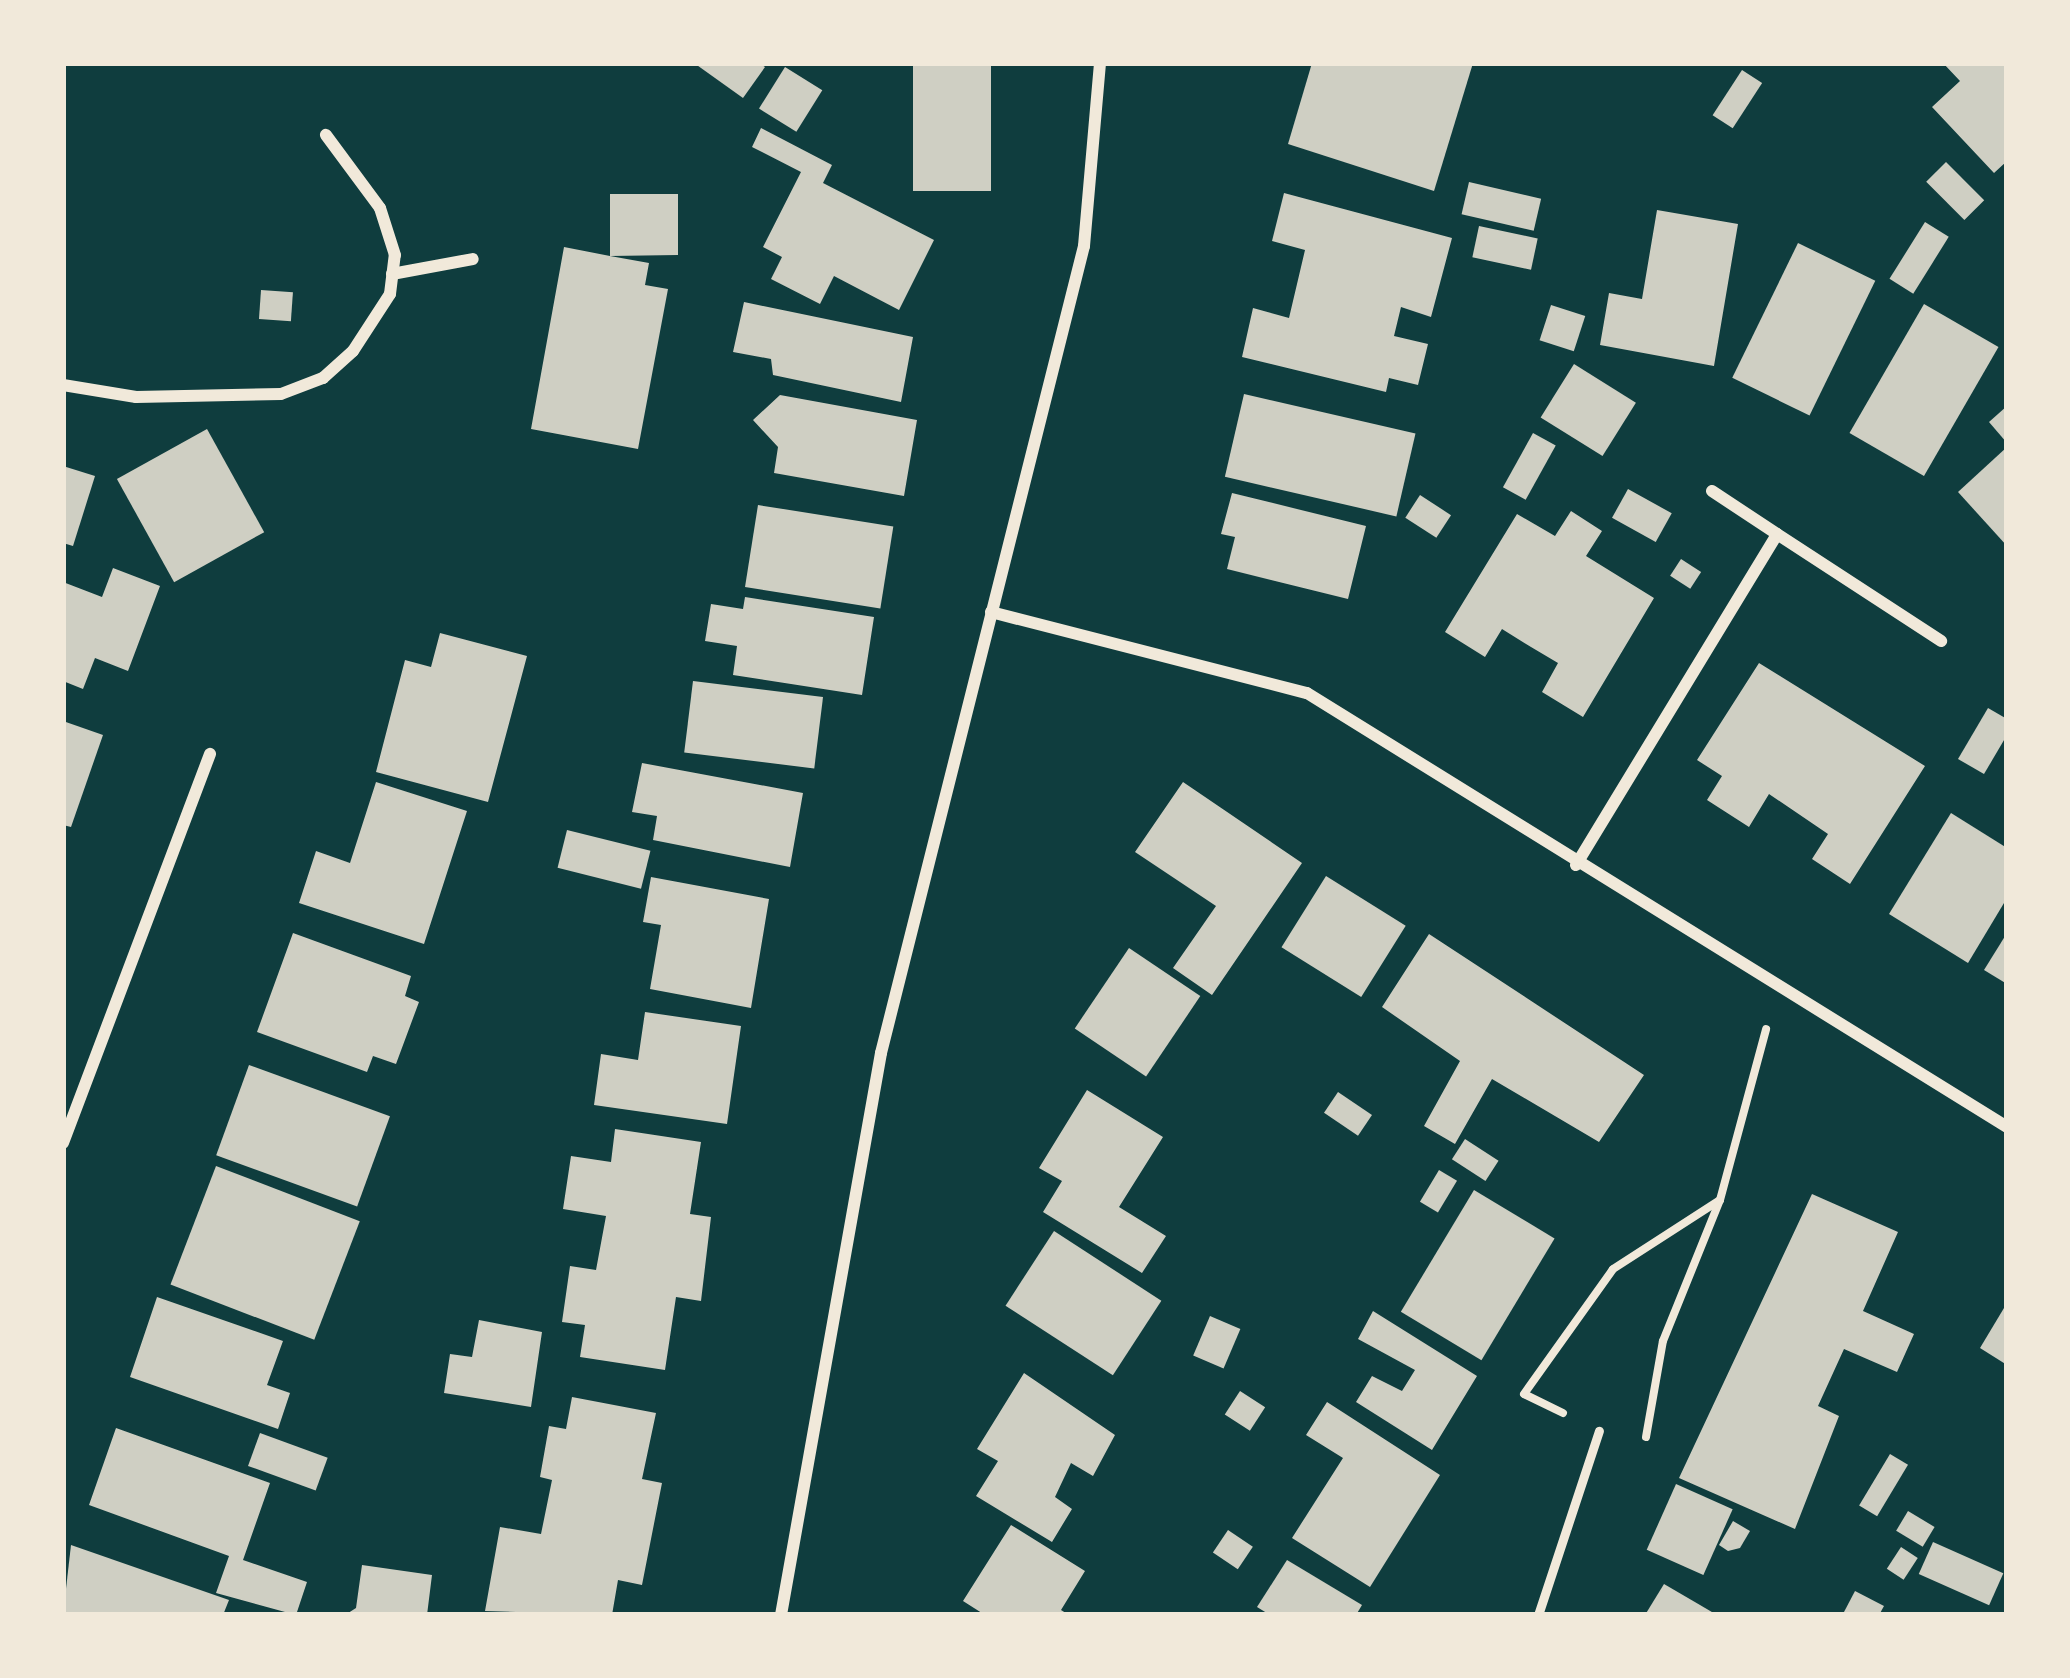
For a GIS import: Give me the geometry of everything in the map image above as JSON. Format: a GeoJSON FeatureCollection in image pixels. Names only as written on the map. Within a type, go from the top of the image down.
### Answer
{"type":"FeatureCollection","features":[{"type":"Feature","properties":{"kind":"street"},"geometry":{"type":"LineString","coordinates":[[781,1615],[881,1053],[1084,246],[1100,63]]}},
{"type":"Feature","properties":{"kind":"street"},"geometry":{"type":"LineString","coordinates":[[63,385],[136,398],[281,394],[323,378],[352,351],[390,294],[392,274],[380,208],[326,135]]}},
{"type":"Feature","properties":{"kind":"street"},"geometry":{"type":"LineString","coordinates":[[392,274],[473,259]]}},
{"type":"Feature","properties":{"kind":"street"},"geometry":{"type":"LineString","coordinates":[[1712,491],[1941,641]]}},
{"type":"Feature","properties":{"kind":"street"},"geometry":{"type":"LineString","coordinates":[[1576,865],[1777,534]]}},
{"type":"Feature","properties":{"kind":"street"},"geometry":{"type":"LineString","coordinates":[[991,612],[1307,693],[1576,865],[1778,982],[2007,1127]]}},
{"type":"Feature","properties":{"kind":"street"},"geometry":{"type":"LineString","coordinates":[[63,1143],[210,754]]}},
{"type":"Feature","properties":{"kind":"lane"},"geometry":{"type":"LineString","coordinates":[[1538,1615],[1599,1431]]}},
{"type":"Feature","properties":{"kind":"path"},"geometry":{"type":"LineString","coordinates":[[1720,1200],[1613,1269],[1524,1394],[1643,1452],[1664,1341],[1720,1200],[1778,982]]}},
{"type":"Feature","properties":{"kind":"building"},"geometry":{"type":"Polygon","coordinates":[[[694,63],[759,63],[765,67],[743,98],[694,63]]]}},
{"type":"Feature","properties":{"kind":"building"},"geometry":{"type":"Polygon","coordinates":[[[913,63],[991,63],[991,191],[913,191],[913,63]]]}},
{"type":"Feature","properties":{"kind":"building"},"geometry":{"type":"Polygon","coordinates":[[[1312,63],[1473,63],[1434,191],[1288,144],[1312,63]]]}},
{"type":"Feature","properties":{"kind":"building"},"geometry":{"type":"Polygon","coordinates":[[[1943,63],[2007,63],[2007,161],[1994,173],[1932,107],[1960,81],[1943,63]]]}},
{"type":"Feature","properties":{"kind":"building"},"geometry":{"type":"Polygon","coordinates":[[[785,67],[822,90],[796,132],[759,109],[785,67]]]}},
{"type":"Feature","properties":{"kind":"building"},"geometry":{"type":"Polygon","coordinates":[[[1742,70],[1762,83],[1733,128],[1713,115],[1742,70]]]}},
{"type":"Feature","properties":{"kind":"building"},"geometry":{"type":"Polygon","coordinates":[[[761,128],[832,165],[823,183],[934,240],[899,310],[834,276],[820,304],[771,279],[782,257],[763,247],[801,172],[752,147],[761,128]]]}},
{"type":"Feature","properties":{"kind":"building"},"geometry":{"type":"Polygon","coordinates":[[[1946,162],[1984,200],[1964,220],[1926,182],[1946,162]]]}},
{"type":"Feature","properties":{"kind":"building"},"geometry":{"type":"Polygon","coordinates":[[[1469,182],[1541,199],[1534,231],[1462,214],[1469,182]]]}},
{"type":"Feature","properties":{"kind":"building"},"geometry":{"type":"Polygon","coordinates":[[[1284,193],[1452,238],[1431,317],[1401,307],[1394,336],[1428,344],[1418,385],[1389,378],[1386,392],[1242,357],[1253,308],[1289,318],[1305,250],[1272,241],[1284,193]]]}},
{"type":"Feature","properties":{"kind":"building"},"geometry":{"type":"Polygon","coordinates":[[[610,194],[678,194],[678,255],[610,256],[610,194]]]}},
{"type":"Feature","properties":{"kind":"building"},"geometry":{"type":"Polygon","coordinates":[[[1657,210],[1738,224],[1714,366],[1600,345],[1609,293],[1642,299],[1657,210]]]}},
{"type":"Feature","properties":{"kind":"building"},"geometry":{"type":"Polygon","coordinates":[[[1925,222],[1949,237],[1913,294],[1889,279],[1925,222]]]}},
{"type":"Feature","properties":{"kind":"building"},"geometry":{"type":"Polygon","coordinates":[[[1479,226],[1538,238],[1531,270],[1472,257],[1479,226]]]}},
{"type":"Feature","properties":{"kind":"building"},"geometry":{"type":"Polygon","coordinates":[[[1798,243],[1875,281],[1810,416],[1732,378],[1798,243]]]}},
{"type":"Feature","properties":{"kind":"building"},"geometry":{"type":"Polygon","coordinates":[[[564,247],[649,263],[645,285],[668,289],[638,449],[531,429],[564,247]]]}},
{"type":"Feature","properties":{"kind":"building"},"geometry":{"type":"Polygon","coordinates":[[[261,290],[293,292],[291,321],[259,319],[261,290]]]}},
{"type":"Feature","properties":{"kind":"building"},"geometry":{"type":"Polygon","coordinates":[[[744,302],[913,337],[901,402],[773,375],[771,359],[733,352],[744,302]]]}},
{"type":"Feature","properties":{"kind":"building"},"geometry":{"type":"Polygon","coordinates":[[[1924,304],[1998,347],[1924,476],[1850,433],[1924,304]]]}},
{"type":"Feature","properties":{"kind":"building"},"geometry":{"type":"Polygon","coordinates":[[[1551,305],[1585,316],[1574,351],[1540,340],[1551,305]]]}},
{"type":"Feature","properties":{"kind":"building"},"geometry":{"type":"Polygon","coordinates":[[[1574,364],[1636,403],[1603,456],[1541,417],[1574,364]]]}},
{"type":"Feature","properties":{"kind":"building"},"geometry":{"type":"Polygon","coordinates":[[[1244,394],[1415,434],[1396,516],[1225,477],[1244,394]]]}},
{"type":"Feature","properties":{"kind":"building"},"geometry":{"type":"Polygon","coordinates":[[[780,395],[917,420],[904,496],[774,473],[778,447],[753,420],[780,395]]]}},
{"type":"Feature","properties":{"kind":"building"},"geometry":{"type":"Polygon","coordinates":[[[2007,406],[2007,443],[1989,422],[2007,406]]]}},
{"type":"Feature","properties":{"kind":"building"},"geometry":{"type":"Polygon","coordinates":[[[207,429],[264,532],[174,582],[117,479],[207,429]]]}},
{"type":"Feature","properties":{"kind":"building"},"geometry":{"type":"Polygon","coordinates":[[[1533,433],[1556,446],[1526,500],[1503,487],[1533,433]]]}},
{"type":"Feature","properties":{"kind":"building"},"geometry":{"type":"Polygon","coordinates":[[[2007,447],[2007,546],[1958,492],[2007,447]]]}},
{"type":"Feature","properties":{"kind":"building"},"geometry":{"type":"Polygon","coordinates":[[[63,466],[95,476],[73,546],[63,543],[63,466]]]}},
{"type":"Feature","properties":{"kind":"building"},"geometry":{"type":"Polygon","coordinates":[[[1628,489],[1672,513],[1656,542],[1612,518],[1628,489]]]}},
{"type":"Feature","properties":{"kind":"building"},"geometry":{"type":"Polygon","coordinates":[[[1232,493],[1366,526],[1348,599],[1227,569],[1235,537],[1221,534],[1232,493]]]}},
{"type":"Feature","properties":{"kind":"building"},"geometry":{"type":"Polygon","coordinates":[[[1420,495],[1451,515],[1436,538],[1405,518],[1420,495]]]}},
{"type":"Feature","properties":{"kind":"building"},"geometry":{"type":"Polygon","coordinates":[[[758,505],[893,526],[880,608],[745,587],[758,505]]]}},
{"type":"Feature","properties":{"kind":"building"},"geometry":{"type":"Polygon","coordinates":[[[1571,511],[1602,531],[1586,556],[1654,598],[1583,717],[1542,692],[1558,663],[1502,629],[1485,657],[1445,632],[1517,514],[1555,536],[1571,511]]]}},
{"type":"Feature","properties":{"kind":"building"},"geometry":{"type":"Polygon","coordinates":[[[1681,559],[1701,572],[1690,589],[1670,576],[1681,559]]]}},
{"type":"Feature","properties":{"kind":"building"},"geometry":{"type":"Polygon","coordinates":[[[113,568],[160,586],[128,671],[95,658],[83,689],[63,681],[63,582],[102,597],[113,568]]]}},
{"type":"Feature","properties":{"kind":"building"},"geometry":{"type":"Polygon","coordinates":[[[745,597],[874,617],[862,695],[733,675],[737,646],[705,641],[711,604],[743,609],[745,597]]]}},
{"type":"Feature","properties":{"kind":"building"},"geometry":{"type":"Polygon","coordinates":[[[440,633],[527,656],[488,802],[376,772],[405,660],[431,667],[440,633]]]}},
{"type":"Feature","properties":{"kind":"building"},"geometry":{"type":"Polygon","coordinates":[[[1759,663],[1925,766],[1850,884],[1812,859],[1828,834],[1769,794],[1749,827],[1707,800],[1722,776],[1697,760],[1759,663]]]}},
{"type":"Feature","properties":{"kind":"building"},"geometry":{"type":"Polygon","coordinates":[[[693,681],[823,697],[814,768],[684,752],[693,681]]]}},
{"type":"Feature","properties":{"kind":"building"},"geometry":{"type":"Polygon","coordinates":[[[1988,708],[2007,719],[2007,735],[1984,774],[1958,759],[1988,708]]]}},
{"type":"Feature","properties":{"kind":"building"},"geometry":{"type":"Polygon","coordinates":[[[63,721],[103,735],[71,827],[63,825],[63,721]]]}},
{"type":"Feature","properties":{"kind":"building"},"geometry":{"type":"Polygon","coordinates":[[[642,763],[803,793],[790,867],[653,840],[657,816],[632,812],[642,763]]]}},
{"type":"Feature","properties":{"kind":"building"},"geometry":{"type":"Polygon","coordinates":[[[376,782],[467,811],[424,944],[299,903],[316,851],[350,863],[376,782]]]}},
{"type":"Feature","properties":{"kind":"building"},"geometry":{"type":"Polygon","coordinates":[[[1183,782],[1302,863],[1212,995],[1173,968],[1216,906],[1135,852],[1183,782]]]}},
{"type":"Feature","properties":{"kind":"building"},"geometry":{"type":"Polygon","coordinates":[[[1951,813],[2007,848],[2007,898],[1968,963],[1889,914],[1951,813]]]}},
{"type":"Feature","properties":{"kind":"building"},"geometry":{"type":"Polygon","coordinates":[[[567,830],[650,851],[641,889],[558,868],[567,830]]]}},
{"type":"Feature","properties":{"kind":"building"},"geometry":{"type":"Polygon","coordinates":[[[1326,876],[1406,926],[1361,997],[1281,947],[1326,876]]]}},
{"type":"Feature","properties":{"kind":"building"},"geometry":{"type":"Polygon","coordinates":[[[651,877],[769,899],[751,1008],[650,989],[661,925],[643,922],[651,877]]]}},
{"type":"Feature","properties":{"kind":"building"},"geometry":{"type":"Polygon","coordinates":[[[293,933],[411,976],[405,996],[419,1002],[396,1064],[373,1056],[367,1072],[257,1032],[293,933]]]}},
{"type":"Feature","properties":{"kind":"building"},"geometry":{"type":"Polygon","coordinates":[[[2007,933],[2007,984],[1984,970],[2007,933]]]}},
{"type":"Feature","properties":{"kind":"building"},"geometry":{"type":"Polygon","coordinates":[[[1429,934],[1644,1075],[1599,1142],[1492,1079],[1455,1144],[1424,1126],[1460,1061],[1382,1007],[1429,934]]]}},
{"type":"Feature","properties":{"kind":"building"},"geometry":{"type":"Polygon","coordinates":[[[1129,948],[1200,996],[1146,1077],[1075,1028],[1129,948]]]}},
{"type":"Feature","properties":{"kind":"building"},"geometry":{"type":"Polygon","coordinates":[[[645,1012],[741,1026],[727,1124],[594,1105],[601,1054],[638,1060],[645,1012]]]}},
{"type":"Feature","properties":{"kind":"building"},"geometry":{"type":"Polygon","coordinates":[[[249,1065],[390,1116],[357,1207],[216,1155],[249,1065]]]}},
{"type":"Feature","properties":{"kind":"building"},"geometry":{"type":"Polygon","coordinates":[[[1087,1090],[1163,1137],[1119,1207],[1166,1236],[1142,1273],[1043,1212],[1062,1181],[1039,1168],[1087,1090]]]}},
{"type":"Feature","properties":{"kind":"building"},"geometry":{"type":"Polygon","coordinates":[[[1338,1092],[1372,1115],[1358,1136],[1324,1113],[1338,1092]]]}},
{"type":"Feature","properties":{"kind":"building"},"geometry":{"type":"Polygon","coordinates":[[[615,1129],[701,1142],[690,1214],[711,1217],[701,1301],[676,1297],[665,1370],[580,1357],[585,1325],[562,1322],[570,1266],[596,1270],[606,1216],[563,1209],[571,1156],[611,1162],[615,1129]]]}},
{"type":"Feature","properties":{"kind":"building"},"geometry":{"type":"Polygon","coordinates":[[[1465,1139],[1499,1161],[1485,1181],[1452,1159],[1465,1139]]]}},
{"type":"Feature","properties":{"kind":"building"},"geometry":{"type":"Polygon","coordinates":[[[216,1166],[360,1221],[314,1340],[170,1285],[216,1166]]]}},
{"type":"Feature","properties":{"kind":"building"},"geometry":{"type":"Polygon","coordinates":[[[1439,1170],[1457,1181],[1438,1213],[1420,1202],[1439,1170]]]}},
{"type":"Feature","properties":{"kind":"building"},"geometry":{"type":"Polygon","coordinates":[[[1474,1190],[1555,1238],[1481,1360],[1401,1312],[1474,1190]]]}},
{"type":"Feature","properties":{"kind":"building"},"geometry":{"type":"Polygon","coordinates":[[[1812,1194],[1898,1232],[1863,1311],[1914,1334],[1897,1372],[1844,1349],[1818,1406],[1839,1416],[1795,1529],[1679,1478],[1812,1194]]]}},
{"type":"Feature","properties":{"kind":"building"},"geometry":{"type":"Polygon","coordinates":[[[1054,1231],[1161,1301],[1113,1375],[1006,1306],[1054,1231]]]}},
{"type":"Feature","properties":{"kind":"building"},"geometry":{"type":"Polygon","coordinates":[[[157,1297],[283,1341],[267,1385],[290,1393],[278,1429],[130,1377],[157,1297]]]}},
{"type":"Feature","properties":{"kind":"building"},"geometry":{"type":"Polygon","coordinates":[[[2007,1303],[2007,1365],[1980,1348],[2007,1303]]]}},
{"type":"Feature","properties":{"kind":"building"},"geometry":{"type":"Polygon","coordinates":[[[1373,1311],[1477,1376],[1432,1450],[1356,1402],[1372,1376],[1402,1391],[1415,1370],[1358,1339],[1373,1311]]]}},
{"type":"Feature","properties":{"kind":"building"},"geometry":{"type":"Polygon","coordinates":[[[1210,1316],[1240,1329],[1224,1368],[1193,1356],[1210,1316]]]}},
{"type":"Feature","properties":{"kind":"building"},"geometry":{"type":"Polygon","coordinates":[[[479,1320],[542,1332],[531,1407],[444,1393],[450,1354],[472,1357],[479,1320]]]}},
{"type":"Feature","properties":{"kind":"building"},"geometry":{"type":"Polygon","coordinates":[[[1024,1373],[1115,1435],[1093,1476],[1071,1463],[1055,1497],[1072,1509],[1052,1542],[976,1496],[998,1461],[977,1449],[1024,1373]]]}},
{"type":"Feature","properties":{"kind":"building"},"geometry":{"type":"Polygon","coordinates":[[[1240,1391],[1265,1407],[1250,1431],[1225,1414],[1240,1391]]]}},
{"type":"Feature","properties":{"kind":"building"},"geometry":{"type":"Polygon","coordinates":[[[572,1397],[656,1413],[642,1479],[662,1483],[642,1585],[618,1580],[612,1615],[485,1611],[500,1527],[541,1534],[552,1480],[540,1477],[549,1426],[566,1429],[572,1397]]]}},
{"type":"Feature","properties":{"kind":"building"},"geometry":{"type":"Polygon","coordinates":[[[1327,1402],[1440,1475],[1370,1587],[1292,1538],[1343,1458],[1306,1435],[1327,1402]]]}},
{"type":"Feature","properties":{"kind":"building"},"geometry":{"type":"Polygon","coordinates":[[[116,1428],[270,1483],[243,1560],[307,1582],[296,1615],[216,1593],[229,1556],[89,1505],[116,1428]]]}},
{"type":"Feature","properties":{"kind":"building"},"geometry":{"type":"Polygon","coordinates":[[[260,1433],[328,1458],[316,1491],[248,1466],[260,1433]]]}},
{"type":"Feature","properties":{"kind":"building"},"geometry":{"type":"Polygon","coordinates":[[[1890,1454],[1908,1465],[1877,1516],[1859,1505],[1890,1454]]]}},
{"type":"Feature","properties":{"kind":"building"},"geometry":{"type":"Polygon","coordinates":[[[1676,1484],[1733,1509],[1703,1575],[1647,1550],[1676,1484]]]}},
{"type":"Feature","properties":{"kind":"building"},"geometry":{"type":"Polygon","coordinates":[[[1908,1511],[1935,1527],[1923,1547],[1896,1531],[1908,1511]]]}},
{"type":"Feature","properties":{"kind":"building"},"geometry":{"type":"Polygon","coordinates":[[[1733,1521],[1750,1531],[1740,1548],[1728,1551],[1719,1545],[1733,1521]]]}},
{"type":"Feature","properties":{"kind":"building"},"geometry":{"type":"Polygon","coordinates":[[[1011,1525],[1085,1571],[1061,1610],[1069,1615],[985,1615],[963,1601],[1011,1525]]]}},
{"type":"Feature","properties":{"kind":"building"},"geometry":{"type":"Polygon","coordinates":[[[1228,1530],[1253,1547],[1238,1569],[1213,1552],[1228,1530]]]}},
{"type":"Feature","properties":{"kind":"building"},"geometry":{"type":"Polygon","coordinates":[[[1933,1542],[2003,1573],[1989,1605],[1919,1574],[1933,1542]]]}},
{"type":"Feature","properties":{"kind":"building"},"geometry":{"type":"Polygon","coordinates":[[[71,1545],[229,1600],[223,1615],[63,1615],[71,1545]]]}},
{"type":"Feature","properties":{"kind":"building"},"geometry":{"type":"Polygon","coordinates":[[[1901,1547],[1918,1558],[1904,1580],[1887,1569],[1901,1547]]]}},
{"type":"Feature","properties":{"kind":"building"},"geometry":{"type":"Polygon","coordinates":[[[1287,1560],[1362,1605],[1356,1615],[1270,1615],[1257,1607],[1287,1560]]]}},
{"type":"Feature","properties":{"kind":"building"},"geometry":{"type":"Polygon","coordinates":[[[362,1565],[432,1575],[427,1615],[345,1615],[356,1608],[362,1565]]]}},
{"type":"Feature","properties":{"kind":"building"},"geometry":{"type":"Polygon","coordinates":[[[1664,1584],[1700,1605],[1717,1615],[1645,1615],[1664,1584]]]}},
{"type":"Feature","properties":{"kind":"building"},"geometry":{"type":"Polygon","coordinates":[[[1855,1591],[1884,1606],[1879,1615],[1844,1612],[1855,1591]]]}}]}
